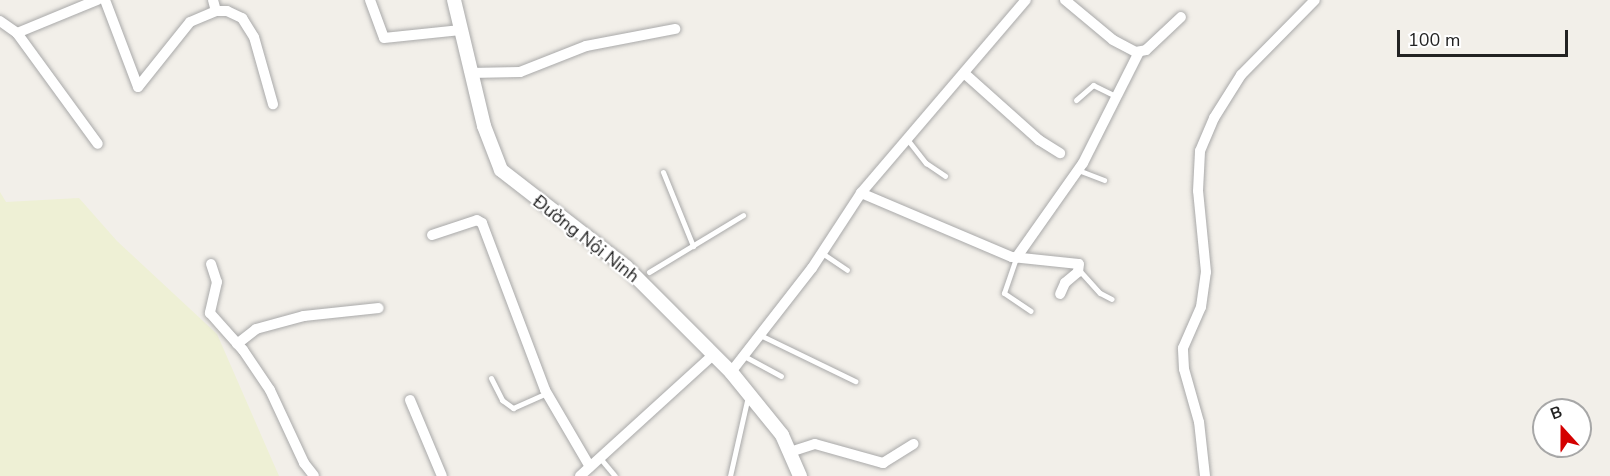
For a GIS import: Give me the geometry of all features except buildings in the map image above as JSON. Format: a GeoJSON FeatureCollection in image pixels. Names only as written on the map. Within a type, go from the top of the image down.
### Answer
{"type":"FeatureCollection","features":[{"type":"Feature","properties":{"kind":"street"},"geometry":{"type":"LineString","coordinates":[[16,33],[97,0]]}},
{"type":"Feature","properties":{"kind":"street"},"geometry":{"type":"LineString","coordinates":[[105,0],[138,87],[143,86],[187,25],[216,11],[235,14],[247,26],[273,104]]}},
{"type":"Feature","properties":{"kind":"street"},"geometry":{"type":"LineString","coordinates":[[213,0],[216,11]]}},
{"type":"Feature","properties":{"kind":"street"},"geometry":{"type":"LineString","coordinates":[[370,0],[384,38],[461,30]]}},
{"type":"Feature","properties":{"kind":"street","name":"Đường Nội Ninh"},"geometry":{"type":"LineString","coordinates":[[454,0],[487,137],[501,170],[644,275],[713,355],[731,372],[790,452],[800,476]]}},
{"type":"Feature","properties":{"kind":"street"},"geometry":{"type":"LineString","coordinates":[[731,372],[822,253],[861,193],[1026,0]]}},
{"type":"Feature","properties":{"kind":"street"},"geometry":{"type":"LineString","coordinates":[[1065,0],[1113,40],[1139,52]]}},
{"type":"Feature","properties":{"kind":"street"},"geometry":{"type":"LineString","coordinates":[[1205,476],[1199,422],[1184,369],[1183,348],[1201,307],[1206,272],[1198,191],[1200,151],[1214,118],[1241,75],[1316,0]]}},
{"type":"Feature","properties":{"kind":"street"},"geometry":{"type":"LineString","coordinates":[[1016,258],[1078,170],[1139,52],[1181,17]]}},
{"type":"Feature","properties":{"kind":"street"},"geometry":{"type":"LineString","coordinates":[[1,23],[16,33],[98,144]]}},
{"type":"Feature","properties":{"kind":"street"},"geometry":{"type":"LineString","coordinates":[[470,73],[520,72],[586,46],[675,29]]}},
{"type":"Feature","properties":{"kind":"street"},"geometry":{"type":"LineString","coordinates":[[964,73],[1038,140],[1060,153]]}},
{"type":"Feature","properties":{"kind":"street"},"geometry":{"type":"LineString","coordinates":[[861,193],[1016,258],[1069,261],[1079,264],[1079,270],[1060,294]]}},
{"type":"Feature","properties":{"kind":"street"},"geometry":{"type":"LineString","coordinates":[[432,235],[477,220],[482,223],[547,393],[590,467]]}},
{"type":"Feature","properties":{"kind":"street"},"geometry":{"type":"LineString","coordinates":[[211,264],[217,282],[210,314],[237,344],[270,390],[304,463],[314,476]]}},
{"type":"Feature","properties":{"kind":"street"},"geometry":{"type":"LineString","coordinates":[[237,344],[256,329],[304,316],[379,308]]}},
{"type":"Feature","properties":{"kind":"street"},"geometry":{"type":"LineString","coordinates":[[580,476],[713,355]]}},
{"type":"Feature","properties":{"kind":"street"},"geometry":{"type":"LineString","coordinates":[[410,400],[441,476]]}},
{"type":"Feature","properties":{"kind":"street"},"geometry":{"type":"LineString","coordinates":[[790,452],[807,444],[824,445],[883,463],[914,444]]}},
{"type":"Feature","properties":{"kind":"lane"},"geometry":{"type":"LineString","coordinates":[[1076,100],[1093,85],[1116,96]]}},
{"type":"Feature","properties":{"kind":"lane"},"geometry":{"type":"LineString","coordinates":[[907,140],[926,163],[945,176]]}},
{"type":"Feature","properties":{"kind":"lane"},"geometry":{"type":"LineString","coordinates":[[1078,170],[1104,180]]}},
{"type":"Feature","properties":{"kind":"lane"},"geometry":{"type":"LineString","coordinates":[[663,172],[693,246]]}},
{"type":"Feature","properties":{"kind":"lane"},"geometry":{"type":"LineString","coordinates":[[644,275],[743,215]]}},
{"type":"Feature","properties":{"kind":"lane"},"geometry":{"type":"LineString","coordinates":[[822,253],[846,270]]}},
{"type":"Feature","properties":{"kind":"lane"},"geometry":{"type":"LineString","coordinates":[[1016,258],[1004,293],[1031,311]]}},
{"type":"Feature","properties":{"kind":"lane"},"geometry":{"type":"LineString","coordinates":[[1079,270],[1100,293],[1112,299]]}},
{"type":"Feature","properties":{"kind":"lane"},"geometry":{"type":"LineString","coordinates":[[760,335],[855,381]]}},
{"type":"Feature","properties":{"kind":"lane"},"geometry":{"type":"LineString","coordinates":[[744,356],[781,376]]}},
{"type":"Feature","properties":{"kind":"lane"},"geometry":{"type":"LineString","coordinates":[[491,378],[502,400],[513,408],[547,393]]}},
{"type":"Feature","properties":{"kind":"lane"},"geometry":{"type":"LineString","coordinates":[[730,476],[748,394]]}},
{"type":"Feature","properties":{"kind":"lane"},"geometry":{"type":"LineString","coordinates":[[600,458],[615,476]]}},
{"type":"Feature","properties":{"kind":"green space"},"geometry":{"type":"Polygon","coordinates":[[[0,192],[6,202],[79,198],[117,241],[217,334],[279,476],[0,476],[0,192]]]}}]}
